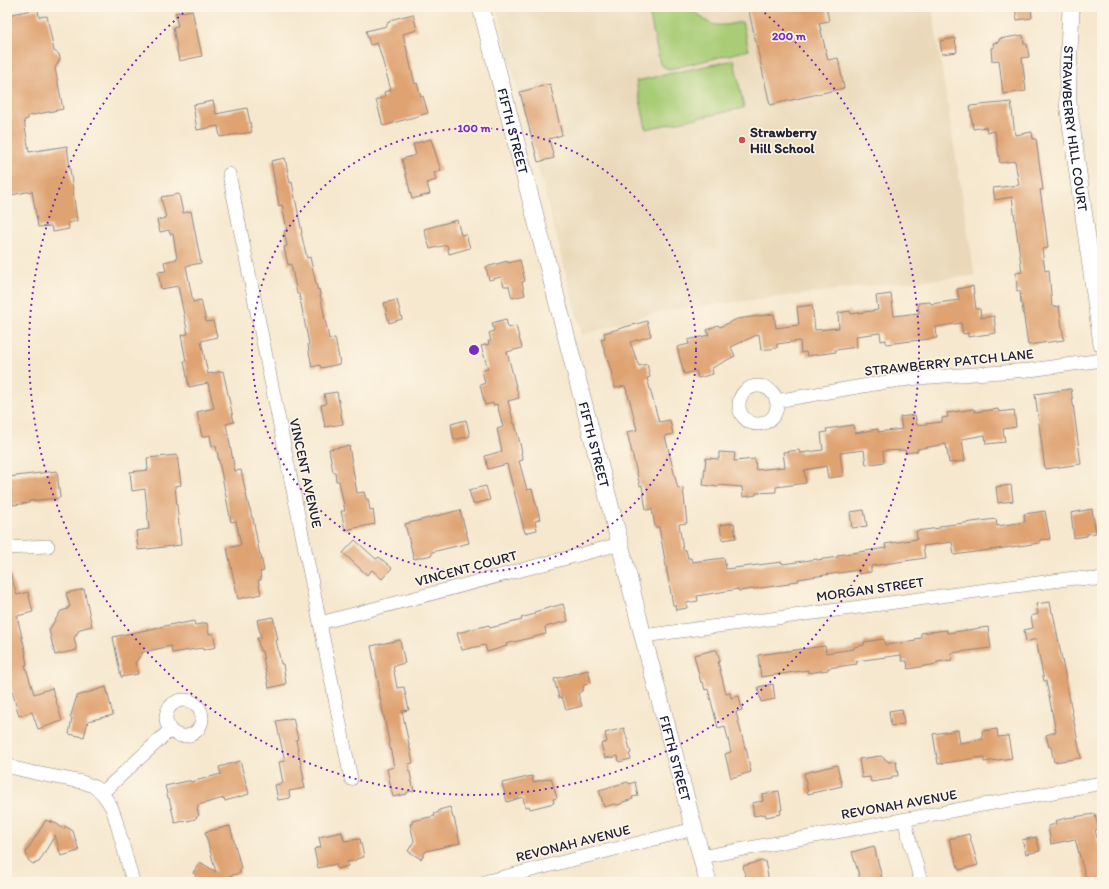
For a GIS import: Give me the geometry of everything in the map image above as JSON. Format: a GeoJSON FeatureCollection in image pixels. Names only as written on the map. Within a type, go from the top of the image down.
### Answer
{"type":"FeatureCollection","features":[{"type":"Feature","properties":{"kind":"street","name":"FIFTH STREET"},"geometry":{"type":"LineString","coordinates":[[481,7],[708,882]]}},
{"type":"Feature","properties":{"kind":"street","name":"STRAWBERRY HILL COURT"},"geometry":{"type":"LineString","coordinates":[[1071,7],[1070,47],[1067,79],[1068,103],[1102,344]]}},
{"type":"Feature","properties":{"kind":"street","name":"VINCENT AVENUE"},"geometry":{"type":"LineString","coordinates":[[229,174],[351,780]]}},
{"type":"Feature","properties":{"kind":"street","name":"STRAWBERRY PATCH LANE"},"geometry":{"type":"LineString","coordinates":[[776,401],[886,382],[918,378],[1030,370],[1102,360]]}},
{"type":"Feature","properties":{"kind":"street","name":"VINCENT COURT"},"geometry":{"type":"LineString","coordinates":[[320,623],[620,544]]}},
{"type":"Feature","properties":{"kind":"street"},"geometry":{"type":"LineString","coordinates":[[7,548],[48,546]]}},
{"type":"Feature","properties":{"kind":"street","name":"MORGAN STREET"},"geometry":{"type":"LineString","coordinates":[[643,636],[1075,578],[1102,580]]}},
{"type":"Feature","properties":{"kind":"street"},"geometry":{"type":"LineString","coordinates":[[102,793],[170,730]]}},
{"type":"Feature","properties":{"kind":"street"},"geometry":{"type":"LineString","coordinates":[[7,764],[14,768],[34,773],[82,782],[93,786],[102,793],[111,806],[115,817],[133,882]]}},
{"type":"Feature","properties":{"kind":"street","name":"REVONAH AVENUE"},"geometry":{"type":"LineString","coordinates":[[701,857],[1102,783]]}},
{"type":"Feature","properties":{"kind":"street"},"geometry":{"type":"LineString","coordinates":[[904,819],[921,882]]}},
{"type":"Feature","properties":{"kind":"street","name":"REVONAH AVENUE"},"geometry":{"type":"LineString","coordinates":[[484,882],[694,829]]}},
{"type":"Feature","properties":{"kind":"shaded area","name":"Strawberry Hill School"},"geometry":{"type":"Polygon","coordinates":[[[496,7],[932,7],[975,276],[905,282],[661,311],[582,335],[496,7]]]}},
{"type":"Feature","properties":{"kind":"green space"},"geometry":{"type":"Polygon","coordinates":[[[648,7],[691,7],[709,23],[727,25],[742,22],[749,50],[670,69],[666,68],[660,64],[648,7]]]}},
{"type":"Feature","properties":{"kind":"green space"},"geometry":{"type":"Polygon","coordinates":[[[734,60],[744,108],[646,129],[636,81],[734,60]]]}},
{"type":"Feature","properties":{"kind":"building"},"geometry":{"type":"Polygon","coordinates":[[[748,7],[826,7],[829,21],[819,23],[828,60],[838,58],[844,88],[770,105],[748,7]]]}},
{"type":"Feature","properties":{"kind":"building"},"geometry":{"type":"Polygon","coordinates":[[[1015,7],[1031,7],[1032,18],[1017,20],[1015,7]]]}},
{"type":"Feature","properties":{"kind":"building"},"geometry":{"type":"Polygon","coordinates":[[[38,9],[39,17],[47,16],[54,51],[59,54],[60,59],[55,68],[63,109],[28,116],[28,119],[24,120],[29,152],[67,146],[77,221],[68,223],[69,229],[53,232],[51,226],[38,227],[32,191],[11,195],[7,176],[7,15],[38,9]]]}},
{"type":"Feature","properties":{"kind":"building"},"geometry":{"type":"Polygon","coordinates":[[[192,10],[202,56],[179,61],[173,27],[178,26],[175,13],[192,10]]]}},
{"type":"Feature","properties":{"kind":"building"},"geometry":{"type":"Polygon","coordinates":[[[413,14],[417,30],[403,34],[415,84],[417,83],[421,97],[423,96],[428,113],[383,126],[376,100],[385,97],[384,92],[391,90],[378,45],[377,43],[370,45],[366,31],[387,26],[387,23],[390,22],[390,20],[413,14]]]}},
{"type":"Feature","properties":{"kind":"building"},"geometry":{"type":"Polygon","coordinates":[[[1023,35],[1024,44],[1027,44],[1029,57],[1022,58],[1026,91],[1003,94],[999,60],[992,61],[991,48],[994,47],[993,43],[999,42],[999,39],[1023,35]]]}},
{"type":"Feature","properties":{"kind":"building"},"geometry":{"type":"Polygon","coordinates":[[[955,38],[957,52],[942,54],[940,41],[955,38]]]}},
{"type":"Feature","properties":{"kind":"building"},"geometry":{"type":"Polygon","coordinates":[[[550,84],[562,135],[549,139],[554,158],[538,162],[520,92],[550,84]]]}},
{"type":"Feature","properties":{"kind":"building"},"geometry":{"type":"Polygon","coordinates":[[[213,101],[216,114],[247,108],[252,132],[220,137],[218,126],[197,130],[193,105],[213,101]]]}},
{"type":"Feature","properties":{"kind":"building"},"geometry":{"type":"Polygon","coordinates":[[[1011,102],[1015,135],[1032,132],[1033,139],[1036,139],[1043,190],[1040,190],[1048,248],[1042,249],[1045,271],[1049,270],[1052,307],[1059,306],[1064,340],[1028,345],[1020,291],[1017,291],[1016,273],[1022,272],[1012,197],[995,200],[993,188],[1019,185],[1015,161],[1000,163],[995,131],[987,132],[986,127],[973,129],[970,106],[1011,102]]]}},
{"type":"Feature","properties":{"kind":"building"},"geometry":{"type":"Polygon","coordinates":[[[431,139],[441,171],[434,173],[436,180],[427,183],[430,194],[412,199],[402,159],[416,155],[413,144],[431,139]]]}},
{"type":"Feature","properties":{"kind":"building"},"geometry":{"type":"Polygon","coordinates":[[[285,158],[290,183],[292,182],[307,258],[310,257],[316,284],[318,290],[319,289],[329,339],[335,338],[340,364],[321,368],[320,365],[312,367],[299,294],[297,294],[291,264],[288,265],[284,247],[287,246],[284,231],[287,230],[282,205],[279,206],[271,161],[285,158]]]}},
{"type":"Feature","properties":{"kind":"building"},"geometry":{"type":"Polygon","coordinates":[[[179,194],[183,213],[191,211],[201,263],[186,266],[193,302],[201,300],[206,322],[213,321],[217,337],[201,341],[208,374],[223,371],[234,422],[226,424],[235,471],[241,470],[264,571],[260,572],[261,580],[258,580],[261,594],[238,599],[227,548],[241,545],[236,521],[231,522],[216,446],[212,447],[210,435],[202,437],[197,412],[214,408],[208,383],[189,387],[181,335],[188,334],[178,286],[161,289],[158,272],[166,271],[164,262],[177,259],[173,234],[170,234],[169,230],[160,232],[157,220],[166,218],[161,197],[179,194]]]}},
{"type":"Feature","properties":{"kind":"building"},"geometry":{"type":"Polygon","coordinates":[[[457,220],[461,235],[466,234],[470,248],[449,254],[447,245],[430,249],[424,229],[457,220]]]}},
{"type":"Feature","properties":{"kind":"building"},"geometry":{"type":"Polygon","coordinates":[[[520,260],[525,281],[522,282],[525,295],[512,298],[509,286],[504,286],[501,277],[489,280],[486,267],[508,261],[508,263],[520,260]]]}},
{"type":"Feature","properties":{"kind":"building"},"geometry":{"type":"Polygon","coordinates":[[[973,286],[976,309],[980,309],[981,318],[994,316],[996,333],[968,337],[968,333],[963,334],[961,323],[936,327],[937,338],[886,344],[886,340],[881,341],[880,333],[856,336],[857,347],[835,350],[836,352],[807,356],[806,352],[801,353],[800,341],[777,344],[777,348],[761,350],[759,334],[731,347],[735,356],[712,368],[713,374],[698,378],[696,371],[684,374],[677,347],[689,344],[688,340],[709,335],[707,330],[718,325],[720,327],[737,319],[774,314],[776,328],[799,325],[797,307],[812,305],[815,330],[839,328],[838,313],[850,311],[851,314],[878,310],[876,296],[891,294],[894,316],[919,313],[918,303],[930,302],[931,304],[959,300],[957,289],[973,286]]]}},
{"type":"Feature","properties":{"kind":"building"},"geometry":{"type":"Polygon","coordinates":[[[397,300],[402,319],[389,323],[384,303],[397,300]]]}},
{"type":"Feature","properties":{"kind":"building"},"geometry":{"type":"Polygon","coordinates":[[[506,319],[508,328],[516,326],[522,348],[507,352],[519,398],[508,401],[522,452],[523,460],[519,461],[527,490],[532,489],[540,519],[535,521],[537,530],[525,533],[507,464],[488,469],[485,456],[502,451],[497,429],[503,427],[497,404],[493,405],[493,403],[485,405],[480,385],[485,383],[482,370],[488,369],[481,346],[489,344],[488,341],[491,341],[489,333],[494,331],[492,323],[506,319]]]}},
{"type":"Feature","properties":{"kind":"building"},"geometry":{"type":"Polygon","coordinates":[[[647,321],[651,336],[630,342],[639,366],[647,364],[650,377],[647,378],[659,422],[670,420],[673,434],[665,436],[678,489],[683,488],[687,523],[679,524],[683,550],[686,550],[688,558],[691,558],[692,562],[724,558],[726,569],[838,557],[838,555],[886,548],[885,544],[917,539],[916,531],[940,528],[940,526],[996,519],[997,526],[1025,522],[1024,514],[1045,511],[1050,539],[1040,540],[1040,543],[954,555],[952,542],[923,546],[925,558],[871,566],[871,572],[859,574],[859,570],[798,579],[799,581],[789,582],[789,584],[739,591],[738,589],[697,596],[698,601],[686,603],[687,608],[676,610],[675,605],[673,605],[659,527],[655,527],[652,509],[646,510],[642,485],[640,486],[627,432],[637,430],[630,401],[625,386],[615,388],[601,339],[605,338],[604,333],[647,321]]]}},
{"type":"Feature","properties":{"kind":"building"},"geometry":{"type":"Polygon","coordinates":[[[1071,389],[1081,464],[1045,469],[1035,394],[1071,389]]]}},
{"type":"Feature","properties":{"kind":"building"},"geometry":{"type":"Polygon","coordinates":[[[337,392],[343,424],[325,427],[321,405],[326,404],[324,394],[337,392]]]}},
{"type":"Feature","properties":{"kind":"building"},"geometry":{"type":"Polygon","coordinates":[[[974,409],[975,412],[998,409],[999,412],[1014,410],[1016,427],[1003,429],[1005,442],[986,444],[985,435],[962,439],[965,461],[949,463],[946,444],[917,449],[918,451],[906,453],[905,450],[883,451],[884,462],[866,465],[864,450],[840,453],[843,476],[828,478],[826,466],[804,470],[806,483],[776,487],[776,492],[756,493],[756,495],[743,497],[742,487],[719,485],[718,487],[703,485],[706,458],[719,459],[719,452],[735,453],[734,461],[755,459],[756,470],[785,467],[783,452],[799,450],[800,453],[823,450],[821,433],[827,432],[826,429],[853,425],[855,433],[878,429],[878,432],[902,429],[900,417],[915,415],[917,425],[942,422],[942,418],[948,417],[947,413],[974,409]]]}},
{"type":"Feature","properties":{"kind":"building"},"geometry":{"type":"Polygon","coordinates":[[[466,420],[470,436],[454,440],[451,424],[466,420]]]}},
{"type":"Feature","properties":{"kind":"building"},"geometry":{"type":"Polygon","coordinates":[[[349,446],[357,493],[364,492],[366,499],[368,499],[370,510],[373,509],[375,524],[345,530],[341,511],[345,511],[339,481],[336,481],[335,472],[333,472],[329,449],[349,446]]]}},
{"type":"Feature","properties":{"kind":"building"},"geometry":{"type":"Polygon","coordinates":[[[177,455],[181,485],[175,486],[181,545],[138,550],[136,531],[149,529],[145,489],[132,491],[130,472],[148,470],[147,458],[177,455]]]}},
{"type":"Feature","properties":{"kind":"building"},"geometry":{"type":"Polygon","coordinates":[[[57,471],[60,498],[29,501],[29,503],[13,505],[8,477],[57,471]]]}},
{"type":"Feature","properties":{"kind":"building"},"geometry":{"type":"Polygon","coordinates":[[[1011,485],[1013,501],[998,503],[996,487],[1011,485]]]}},
{"type":"Feature","properties":{"kind":"building"},"geometry":{"type":"Polygon","coordinates":[[[486,486],[490,500],[473,504],[469,490],[486,486]]]}},
{"type":"Feature","properties":{"kind":"building"},"geometry":{"type":"Polygon","coordinates":[[[1092,509],[1096,533],[1074,538],[1071,513],[1092,509]]]}},
{"type":"Feature","properties":{"kind":"building"},"geometry":{"type":"Polygon","coordinates":[[[460,510],[469,543],[432,552],[432,555],[414,559],[405,524],[460,510]]]}},
{"type":"Feature","properties":{"kind":"building"},"geometry":{"type":"Polygon","coordinates":[[[864,510],[867,526],[852,528],[850,512],[864,510]]]}},
{"type":"Feature","properties":{"kind":"building"},"geometry":{"type":"Polygon","coordinates":[[[734,523],[736,538],[722,540],[720,525],[734,523]]]}},
{"type":"Feature","properties":{"kind":"building"},"geometry":{"type":"Polygon","coordinates":[[[355,540],[376,559],[379,557],[392,568],[382,579],[372,570],[367,575],[343,553],[355,540]]]}},
{"type":"Feature","properties":{"kind":"building"},"geometry":{"type":"Polygon","coordinates":[[[7,573],[10,573],[17,595],[28,592],[33,612],[17,616],[26,654],[27,665],[25,665],[34,694],[52,688],[62,721],[38,729],[32,712],[19,716],[10,683],[7,684],[7,573]]]}},
{"type":"Feature","properties":{"kind":"building"},"geometry":{"type":"Polygon","coordinates":[[[84,589],[92,626],[80,629],[74,638],[77,650],[55,655],[49,630],[61,611],[70,607],[66,593],[84,589]]]}},
{"type":"Feature","properties":{"kind":"building"},"geometry":{"type":"Polygon","coordinates":[[[1050,602],[1081,758],[1054,762],[1051,747],[1049,747],[1046,735],[1056,732],[1046,681],[1044,681],[1036,639],[1026,642],[1024,630],[1033,628],[1031,616],[1038,614],[1036,604],[1050,602]]]}},
{"type":"Feature","properties":{"kind":"building"},"geometry":{"type":"Polygon","coordinates":[[[563,604],[568,621],[545,627],[546,634],[506,644],[507,646],[487,652],[485,645],[462,650],[457,633],[489,625],[490,628],[522,620],[521,618],[535,614],[534,612],[563,604]]]}},
{"type":"Feature","properties":{"kind":"building"},"geometry":{"type":"Polygon","coordinates":[[[273,617],[278,640],[276,640],[281,664],[283,664],[286,684],[269,688],[262,651],[260,651],[257,638],[261,638],[257,620],[273,617]]]}},
{"type":"Feature","properties":{"kind":"building"},"geometry":{"type":"Polygon","coordinates":[[[194,621],[195,625],[207,623],[209,634],[213,633],[216,647],[203,650],[202,648],[172,653],[171,646],[143,652],[135,663],[138,674],[121,677],[113,637],[194,621]]]}},
{"type":"Feature","properties":{"kind":"building"},"geometry":{"type":"Polygon","coordinates":[[[988,627],[991,648],[951,653],[952,660],[937,662],[937,664],[908,669],[907,661],[902,661],[901,655],[856,661],[857,664],[828,668],[828,670],[808,673],[808,670],[761,677],[758,655],[825,646],[826,653],[854,649],[854,647],[864,645],[864,642],[884,639],[885,645],[916,641],[915,639],[921,638],[921,633],[947,630],[947,633],[988,627]]]}},
{"type":"Feature","properties":{"kind":"building"},"geometry":{"type":"Polygon","coordinates":[[[400,640],[405,663],[393,666],[397,688],[404,687],[409,710],[402,711],[413,763],[408,764],[414,791],[393,797],[387,769],[394,767],[371,646],[400,640]]]}},
{"type":"Feature","properties":{"kind":"building"},"geometry":{"type":"Polygon","coordinates":[[[717,650],[720,661],[718,662],[726,694],[730,693],[731,698],[739,696],[742,710],[736,712],[751,772],[731,778],[725,754],[731,752],[725,726],[718,728],[708,689],[705,690],[703,682],[701,683],[694,655],[717,650]]]}},
{"type":"Feature","properties":{"kind":"building"},"geometry":{"type":"Polygon","coordinates":[[[588,670],[591,683],[584,685],[583,690],[578,694],[582,706],[566,710],[562,697],[559,698],[554,679],[588,670]]]}},
{"type":"Feature","properties":{"kind":"building"},"geometry":{"type":"Polygon","coordinates":[[[773,684],[775,699],[761,702],[758,687],[773,684]]]}},
{"type":"Feature","properties":{"kind":"building"},"geometry":{"type":"Polygon","coordinates":[[[106,687],[113,715],[88,721],[84,737],[69,734],[72,718],[70,718],[77,696],[106,687]]]}},
{"type":"Feature","properties":{"kind":"building"},"geometry":{"type":"Polygon","coordinates":[[[902,709],[904,724],[891,726],[889,711],[902,709]]]}},
{"type":"Feature","properties":{"kind":"building"},"geometry":{"type":"Polygon","coordinates":[[[293,718],[298,739],[296,740],[305,788],[289,791],[290,798],[278,800],[275,785],[283,783],[279,762],[285,761],[276,721],[293,718]]]}},
{"type":"Feature","properties":{"kind":"building"},"geometry":{"type":"Polygon","coordinates":[[[624,728],[631,753],[629,754],[631,759],[619,762],[618,756],[605,758],[601,744],[607,742],[605,733],[624,728]]]}},
{"type":"Feature","properties":{"kind":"building"},"geometry":{"type":"Polygon","coordinates":[[[997,729],[998,737],[1008,736],[1012,758],[984,762],[984,757],[938,764],[933,734],[958,730],[960,743],[983,739],[982,731],[997,729]]]}},
{"type":"Feature","properties":{"kind":"building"},"geometry":{"type":"Polygon","coordinates":[[[881,756],[889,762],[896,761],[898,776],[892,776],[892,779],[871,782],[870,777],[862,778],[859,759],[881,756]]]}},
{"type":"Feature","properties":{"kind":"building"},"geometry":{"type":"Polygon","coordinates":[[[240,761],[249,794],[225,801],[224,798],[198,805],[197,808],[199,815],[195,819],[175,823],[165,786],[188,781],[191,782],[221,774],[219,767],[240,761]]]}},
{"type":"Feature","properties":{"kind":"building"},"geometry":{"type":"Polygon","coordinates":[[[837,765],[842,786],[808,794],[804,773],[837,765]]]}},
{"type":"Feature","properties":{"kind":"building"},"geometry":{"type":"Polygon","coordinates":[[[532,776],[533,782],[551,778],[557,798],[553,799],[554,803],[530,809],[529,806],[525,807],[523,797],[507,802],[502,783],[532,776]]]}},
{"type":"Feature","properties":{"kind":"building"},"geometry":{"type":"Polygon","coordinates":[[[628,782],[629,784],[635,782],[638,796],[632,797],[633,799],[621,804],[614,804],[604,807],[599,790],[628,782]]]}},
{"type":"Feature","properties":{"kind":"building"},"geometry":{"type":"Polygon","coordinates":[[[779,791],[782,810],[780,810],[781,814],[766,817],[765,814],[754,816],[752,803],[763,801],[762,794],[779,791]]]}},
{"type":"Feature","properties":{"kind":"building"},"geometry":{"type":"Polygon","coordinates":[[[450,807],[460,843],[426,851],[421,859],[408,851],[414,841],[410,824],[412,824],[412,821],[435,816],[434,814],[439,812],[439,810],[450,807]]]}},
{"type":"Feature","properties":{"kind":"building"},"geometry":{"type":"Polygon","coordinates":[[[1095,814],[1098,829],[1095,830],[1102,857],[1102,882],[1087,882],[1075,839],[1051,844],[1048,826],[1056,824],[1055,821],[1066,818],[1095,814]]]}},
{"type":"Feature","properties":{"kind":"building"},"geometry":{"type":"Polygon","coordinates":[[[46,820],[52,823],[51,820],[64,829],[65,826],[73,831],[79,851],[61,856],[55,835],[39,862],[33,864],[28,860],[26,852],[46,820]]]}},
{"type":"Feature","properties":{"kind":"building"},"geometry":{"type":"Polygon","coordinates":[[[230,826],[241,868],[240,873],[229,876],[227,880],[231,882],[202,882],[195,878],[196,875],[193,873],[200,862],[216,872],[205,832],[230,826]]]}},
{"type":"Feature","properties":{"kind":"building"},"geometry":{"type":"Polygon","coordinates":[[[342,832],[344,841],[360,839],[364,857],[347,862],[348,866],[337,869],[336,864],[318,868],[314,849],[321,847],[319,837],[342,832]]]}},
{"type":"Feature","properties":{"kind":"building"},"geometry":{"type":"Polygon","coordinates":[[[969,834],[978,865],[959,870],[949,839],[969,834]]]}},
{"type":"Feature","properties":{"kind":"building"},"geometry":{"type":"Polygon","coordinates":[[[1036,837],[1040,851],[1026,854],[1022,840],[1036,837]]]}},
{"type":"Feature","properties":{"kind":"building"},"geometry":{"type":"Polygon","coordinates":[[[874,846],[883,882],[861,882],[852,852],[874,846]]]}},
{"type":"Feature","properties":{"kind":"building"},"geometry":{"type":"Polygon","coordinates":[[[765,861],[769,882],[747,882],[743,866],[765,861]]]}},
{"type":"Feature","properties":{"kind":"place","name":"Strawberry Hill School"},"geometry":{"type":"Point","coordinates":[742,140]}}]}
